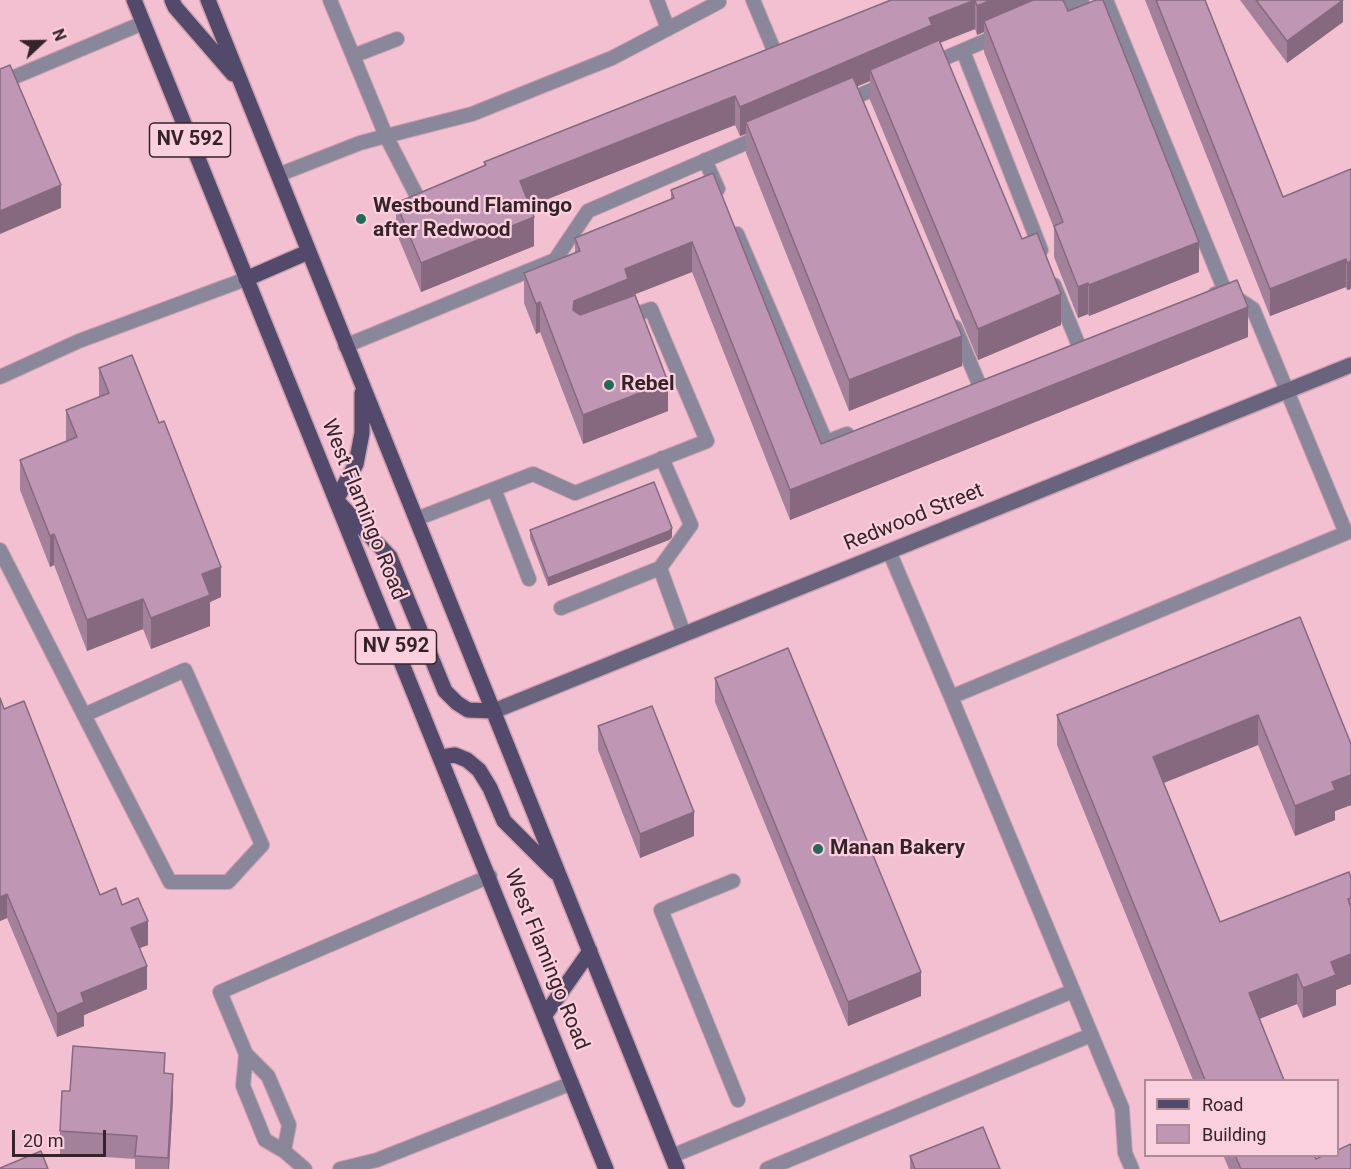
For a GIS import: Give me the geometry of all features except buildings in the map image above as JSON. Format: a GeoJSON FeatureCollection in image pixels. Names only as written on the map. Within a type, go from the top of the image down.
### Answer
{"type":"FeatureCollection","features":[{"type":"Feature","properties":{"kind":"main road","name":"West Flamingo Road"},"geometry":{"type":"LineString","coordinates":[[134,0],[490,876],[606,1169]]}},
{"type":"Feature","properties":{"kind":"main road"},"geometry":{"type":"LineString","coordinates":[[172,0],[175,7],[241,83]]}},
{"type":"Feature","properties":{"kind":"main road","name":"West Flamingo Road"},"geometry":{"type":"LineString","coordinates":[[207,0],[675,1162]]}},
{"type":"Feature","properties":{"kind":"main road"},"geometry":{"type":"LineString","coordinates":[[246,279],[308,252]]}},
{"type":"Feature","properties":{"kind":"main road"},"geometry":{"type":"LineString","coordinates":[[362,387],[362,433],[356,464],[336,500],[390,557],[445,691],[456,703],[468,710],[494,711]]}},
{"type":"Feature","properties":{"kind":"main road"},"geometry":{"type":"LineString","coordinates":[[442,758],[455,755],[467,760],[478,770],[490,788],[504,822],[560,876]]}},
{"type":"Feature","properties":{"kind":"main road"},"geometry":{"type":"LineString","coordinates":[[545,1015],[590,951]]}},
{"type":"Feature","properties":{"kind":"street","name":"Redwood Street"},"geometry":{"type":"LineString","coordinates":[[494,711],[1351,365]]}},
{"type":"Feature","properties":{"kind":"lane"},"geometry":{"type":"LineString","coordinates":[[330,0],[386,136],[421,204],[443,195]]}},
{"type":"Feature","properties":{"kind":"lane"},"geometry":{"type":"LineString","coordinates":[[657,0],[668,28]]}},
{"type":"Feature","properties":{"kind":"lane"},"geometry":{"type":"LineString","coordinates":[[753,0],[778,60],[757,68]]}},
{"type":"Feature","properties":{"kind":"lane"},"geometry":{"type":"LineString","coordinates":[[1039,19],[1082,0]]}},
{"type":"Feature","properties":{"kind":"lane"},"geometry":{"type":"LineString","coordinates":[[951,697],[1349,539],[1253,309],[1225,291],[1106,0]]}},
{"type":"Feature","properties":{"kind":"lane"},"geometry":{"type":"LineString","coordinates":[[278,175],[360,143],[472,114],[612,58],[719,2]]}},
{"type":"Feature","properties":{"kind":"lane"},"geometry":{"type":"LineString","coordinates":[[0,83],[143,23]]}},
{"type":"Feature","properties":{"kind":"lane"},"geometry":{"type":"LineString","coordinates":[[921,69],[1017,28]]}},
{"type":"Feature","properties":{"kind":"lane"},"geometry":{"type":"LineString","coordinates":[[353,56],[397,39]]}},
{"type":"Feature","properties":{"kind":"lane"},"geometry":{"type":"LineString","coordinates":[[963,51],[1078,346]]}},
{"type":"Feature","properties":{"kind":"lane"},"geometry":{"type":"LineString","coordinates":[[836,105],[860,101],[900,78]]}},
{"type":"Feature","properties":{"kind":"lane"},"geometry":{"type":"LineString","coordinates":[[345,346],[555,260],[588,211],[771,133]]}},
{"type":"Feature","properties":{"kind":"lane"},"geometry":{"type":"LineString","coordinates":[[705,160],[724,204]]}},
{"type":"Feature","properties":{"kind":"lane"},"geometry":{"type":"LineString","coordinates":[[733,225],[826,442],[859,429]]}},
{"type":"Feature","properties":{"kind":"lane"},"geometry":{"type":"LineString","coordinates":[[0,377],[79,341],[246,279]]}},
{"type":"Feature","properties":{"kind":"lane"},"geometry":{"type":"LineString","coordinates":[[1204,298],[1225,291]]}},
{"type":"Feature","properties":{"kind":"lane"},"geometry":{"type":"LineString","coordinates":[[416,519],[533,474],[575,493],[707,441],[651,309],[611,324]]}},
{"type":"Feature","properties":{"kind":"lane"},"geometry":{"type":"LineString","coordinates":[[948,309],[979,384]]}},
{"type":"Feature","properties":{"kind":"lane"},"geometry":{"type":"LineString","coordinates":[[561,608],[660,568],[691,525],[662,458]]}},
{"type":"Feature","properties":{"kind":"lane"},"geometry":{"type":"LineString","coordinates":[[494,489],[529,579]]}},
{"type":"Feature","properties":{"kind":"lane"},"geometry":{"type":"LineString","coordinates":[[0,550],[84,715],[170,882],[228,882],[262,845],[185,670],[84,715]]}},
{"type":"Feature","properties":{"kind":"lane"},"geometry":{"type":"LineString","coordinates":[[889,551],[1122,1108],[1125,1153],[1132,1169]]}},
{"type":"Feature","properties":{"kind":"lane"},"geometry":{"type":"LineString","coordinates":[[660,568],[684,634]]}},
{"type":"Feature","properties":{"kind":"lane"},"geometry":{"type":"LineString","coordinates":[[284,1151],[289,1125],[268,1076],[246,1054],[220,992],[490,876]]}},
{"type":"Feature","properties":{"kind":"lane"},"geometry":{"type":"LineString","coordinates":[[734,881],[661,910],[738,1100]]}},
{"type":"Feature","properties":{"kind":"lane"},"geometry":{"type":"LineString","coordinates":[[675,1162],[1073,991]]}},
{"type":"Feature","properties":{"kind":"lane"},"geometry":{"type":"LineString","coordinates":[[767,1169],[1091,1035]]}},
{"type":"Feature","properties":{"kind":"lane"},"geometry":{"type":"LineString","coordinates":[[246,1054],[243,1086],[266,1140],[284,1151],[305,1169]]}},
{"type":"Feature","properties":{"kind":"lane"},"geometry":{"type":"LineString","coordinates":[[340,1169],[377,1160],[572,1083]]}},
{"type":"Feature","properties":{"kind":"place","name":"Westbound Flamingo after Redwood"},"geometry":{"type":"Point","coordinates":[361,219]}},
{"type":"Feature","properties":{"kind":"place","name":"Rebel"},"geometry":{"type":"Point","coordinates":[609,385]}},
{"type":"Feature","properties":{"kind":"place","name":"Manan Bakery"},"geometry":{"type":"Point","coordinates":[818,849]}}]}
